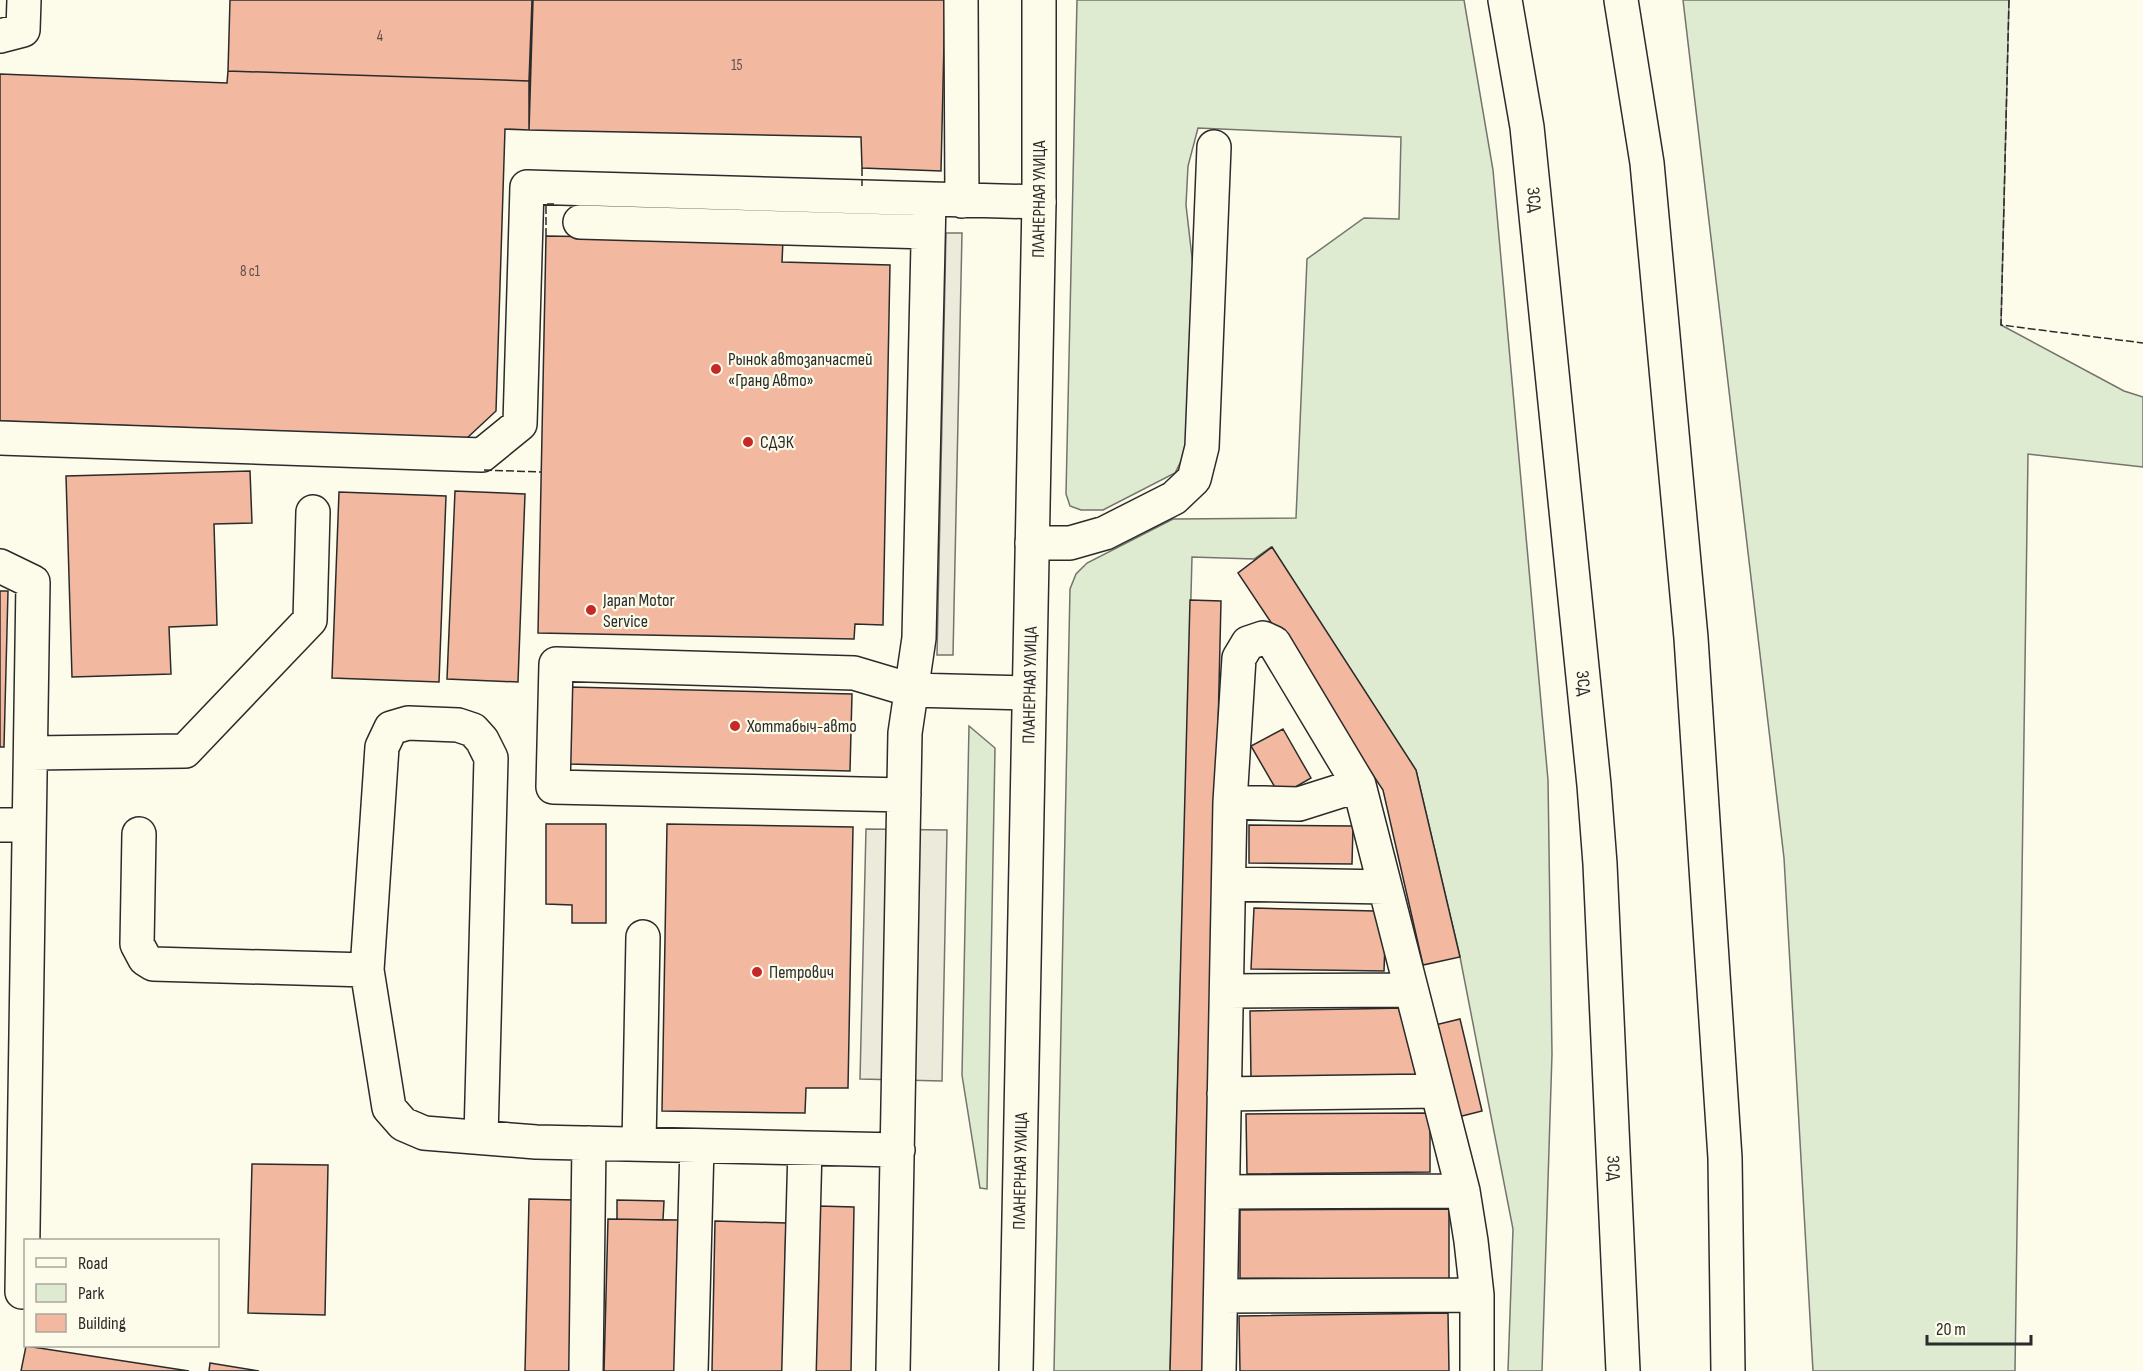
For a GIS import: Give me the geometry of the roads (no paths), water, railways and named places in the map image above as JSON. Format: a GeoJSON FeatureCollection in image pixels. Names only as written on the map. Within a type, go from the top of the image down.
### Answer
{"type":"FeatureCollection","features":[{"type":"Feature","properties":{"kind":"main road"},"geometry":{"type":"LineString","coordinates":[[0,36],[23,30],[24,0]]}},
{"type":"Feature","properties":{"kind":"main road"},"geometry":{"type":"LineString","coordinates":[[962,0],[962,201]]}},
{"type":"Feature","properties":{"kind":"main road","name":"ПЛАНЕРНАЯ УЛИЦА"},"geometry":{"type":"LineString","coordinates":[[1016,1371],[1039,202],[1039,0]]}},
{"type":"Feature","properties":{"kind":"main road","name":"ЗСД"},"geometry":{"type":"LineString","coordinates":[[1505,0],[1527,127],[1594,786],[1601,888],[1621,1365]]}},
{"type":"Feature","properties":{"kind":"main road"},"geometry":{"type":"LineString","coordinates":[[1621,0],[1647,163],[1691,638],[1725,1158],[1728,1371]]}},
{"type":"Feature","properties":{"kind":"main road"},"geometry":{"type":"LineString","coordinates":[[1032,543],[1070,543],[1105,533],[1174,498],[1194,479],[1202,447],[1214,147]]}},
{"type":"Feature","properties":{"kind":"main road"},"geometry":{"type":"LineString","coordinates":[[0,438],[482,455],[520,424],[527,187],[928,216]]}},
{"type":"Feature","properties":{"kind":"main road"},"geometry":{"type":"LineString","coordinates":[[580,222],[928,216],[962,201],[1039,202]]}},
{"type":"Feature","properties":{"kind":"main road"},"geometry":{"type":"LineString","coordinates":[[893,1371],[905,733],[919,638],[928,216]]}},
{"type":"Feature","properties":{"kind":"main road"},"geometry":{"type":"LineString","coordinates":[[31,753],[185,751],[310,620],[313,512]]}},
{"type":"Feature","properties":{"kind":"main road"},"geometry":{"type":"LineString","coordinates":[[0,566],[33,582],[31,753],[15,825],[22,1292]]}},
{"type":"Feature","properties":{"kind":"main road"},"geometry":{"type":"LineString","coordinates":[[1219,1371],[1230,802],[1239,658],[1248,643],[1263,638],[1274,643],[1359,785],[1463,1191],[1477,1295],[1477,1371]]}},
{"type":"Feature","properties":{"kind":"main road"},"geometry":{"type":"LineString","coordinates":[[904,795],[553,787],[556,664],[854,673],[911,690],[1029,693]]}},
{"type":"Feature","properties":{"kind":"main road"},"geometry":{"type":"LineString","coordinates":[[481,1137],[491,758],[482,740],[473,730],[458,724],[408,723],[391,728],[382,747],[367,970],[388,1108],[403,1124],[424,1132],[536,1142],[898,1150]]}},
{"type":"Feature","properties":{"kind":"main road"},"geometry":{"type":"LineString","coordinates":[[1230,802],[1299,804],[1359,785]]}},
{"type":"Feature","properties":{"kind":"main road"},"geometry":{"type":"LineString","coordinates":[[139,834],[137,945],[145,959],[153,964],[367,970]]}},
{"type":"Feature","properties":{"kind":"main road"},"geometry":{"type":"LineString","coordinates":[[1229,884],[1385,887]]}},
{"type":"Feature","properties":{"kind":"main road"},"geometry":{"type":"LineString","coordinates":[[639,1144],[643,937]]}},
{"type":"Feature","properties":{"kind":"main road"},"geometry":{"type":"LineString","coordinates":[[1227,991],[1412,990]]}},
{"type":"Feature","properties":{"kind":"main road"},"geometry":{"type":"LineString","coordinates":[[1224,1094],[1437,1091]]}},
{"type":"Feature","properties":{"kind":"main road"},"geometry":{"type":"LineString","coordinates":[[586,1371],[589,1143]]}},
{"type":"Feature","properties":{"kind":"main road"},"geometry":{"type":"LineString","coordinates":[[691,1371],[697,1146]]}},
{"type":"Feature","properties":{"kind":"main road"},"geometry":{"type":"LineString","coordinates":[[799,1371],[805,1148]]}},
{"type":"Feature","properties":{"kind":"main road"},"geometry":{"type":"LineString","coordinates":[[1222,1192],[1463,1191]]}},
{"type":"Feature","properties":{"kind":"main road"},"geometry":{"type":"LineString","coordinates":[[1221,1296],[1477,1295]]}},
{"type":"Feature","properties":{"kind":"place","name":"Рынок автозапчастей «Гранд Авто»"},"geometry":{"type":"Point","coordinates":[716,369]}},
{"type":"Feature","properties":{"kind":"place","name":"СДЭК"},"geometry":{"type":"Point","coordinates":[748,442]}},
{"type":"Feature","properties":{"kind":"place","name":"Japan Motor Service"},"geometry":{"type":"Point","coordinates":[591,610]}},
{"type":"Feature","properties":{"kind":"place","name":"Хоттабыч-авто"},"geometry":{"type":"Point","coordinates":[735,726]}},
{"type":"Feature","properties":{"kind":"place","name":"Петрович"},"geometry":{"type":"Point","coordinates":[757,972]}}]}
